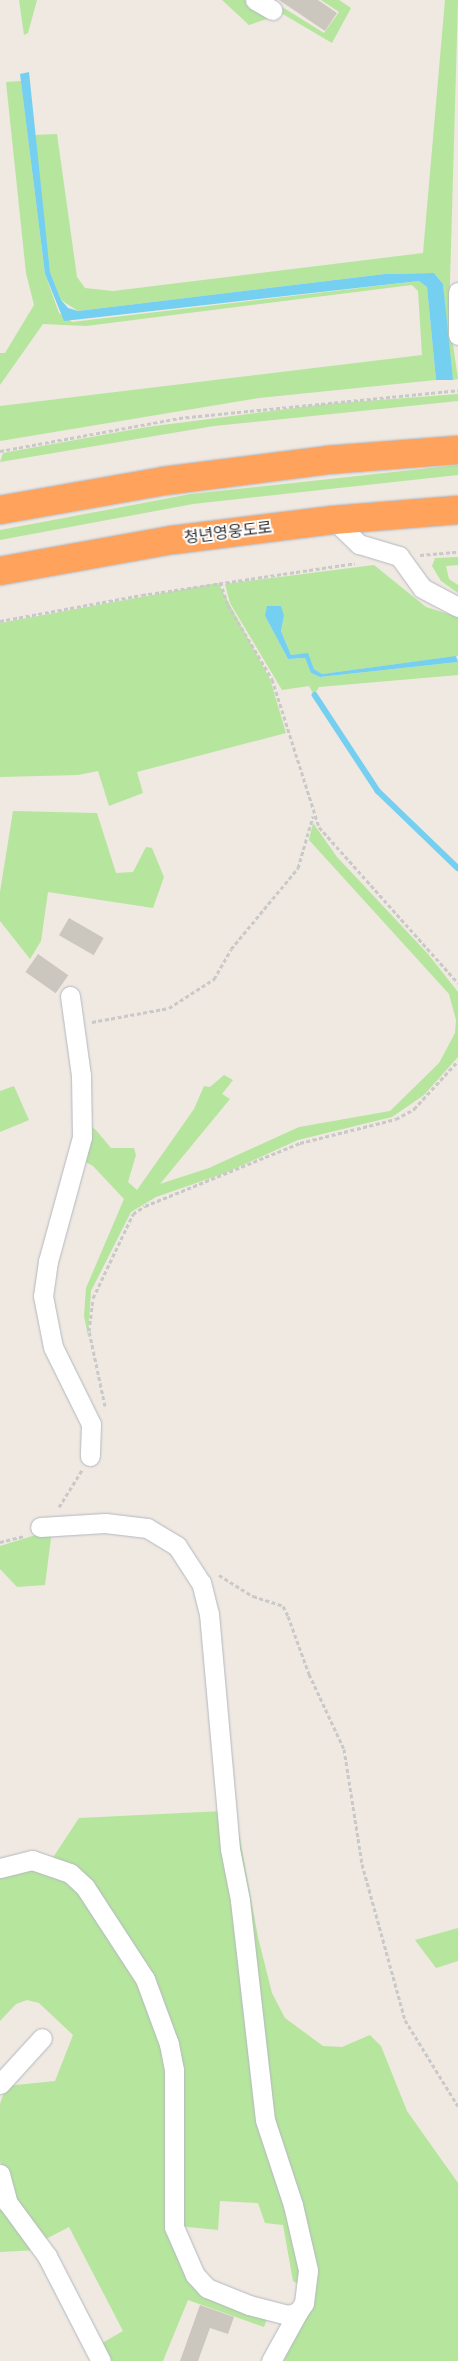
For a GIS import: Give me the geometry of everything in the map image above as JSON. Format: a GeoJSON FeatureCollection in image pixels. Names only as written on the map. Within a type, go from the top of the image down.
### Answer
{"type":"FeatureCollection","features":[{"type":"Feature","properties":{"kind":"highway"},"geometry":{"type":"LineString","coordinates":[[0,510],[164,481],[328,460],[458,450]]}},
{"type":"Feature","properties":{"kind":"highway","name":"청년영웅도로"},"geometry":{"type":"LineString","coordinates":[[0,571],[173,540],[334,520],[458,510]]}},
{"type":"Feature","properties":{"kind":"street"},"geometry":{"type":"LineString","coordinates":[[255,0],[272,10]]}},
{"type":"Feature","properties":{"kind":"street"},"geometry":{"type":"LineString","coordinates":[[458,292],[458,335]]}},
{"type":"Feature","properties":{"kind":"street"},"geometry":{"type":"LineString","coordinates":[[334,520],[358,544],[399,556],[422,588],[458,607]]}},
{"type":"Feature","properties":{"kind":"street"},"geometry":{"type":"LineString","coordinates":[[70,996],[81,1075],[82,1137],[48,1262],[43,1296],[53,1347],[91,1424],[90,1456]]}},
{"type":"Feature","properties":{"kind":"street"},"geometry":{"type":"LineString","coordinates":[[40,1527],[105,1523],[147,1528],[177,1546],[201,1583],[209,1614],[230,1849],[240,1900],[264,2120],[293,2205],[308,2270],[304,2303],[271,2361]]}},
{"type":"Feature","properties":{"kind":"street"},"geometry":{"type":"LineString","coordinates":[[0,1868],[32,1860],[70,1873],[85,1887],[145,1979],[169,2044],[174,2070],[174,2227],[195,2275],[208,2288],[248,2305],[288,2315],[298,2312]]}},
{"type":"Feature","properties":{"kind":"street"},"geometry":{"type":"LineString","coordinates":[[0,2084],[42,2038]]}},
{"type":"Feature","properties":{"kind":"street"},"geometry":{"type":"LineString","coordinates":[[0,2174],[8,2203],[47,2256],[100,2361]]}},
{"type":"Feature","properties":{"kind":"path"},"geometry":{"type":"LineString","coordinates":[[0,451],[179,418],[458,390]]}},
{"type":"Feature","properties":{"kind":"path"},"geometry":{"type":"LineString","coordinates":[[399,556],[458,552]]}},
{"type":"Feature","properties":{"kind":"path"},"geometry":{"type":"LineString","coordinates":[[0,621],[220,582],[365,561]]}},
{"type":"Feature","properties":{"kind":"path"},"geometry":{"type":"LineString","coordinates":[[220,582],[228,605],[272,679],[313,816],[345,861],[458,983]]}},
{"type":"Feature","properties":{"kind":"path"},"geometry":{"type":"LineString","coordinates":[[74,1024],[169,1008],[214,979],[231,949],[298,868],[313,816]]}},
{"type":"Feature","properties":{"kind":"path"},"geometry":{"type":"LineString","coordinates":[[105,1412],[89,1332],[92,1298],[133,1214],[145,1206],[300,1143],[396,1120],[414,1109],[458,1061]]}},
{"type":"Feature","properties":{"kind":"path"},"geometry":{"type":"LineString","coordinates":[[0,1542],[40,1527],[58,1509],[90,1456]]}},
{"type":"Feature","properties":{"kind":"path"},"geometry":{"type":"LineString","coordinates":[[214,1572],[253,1596],[282,1606],[288,1616],[309,1674],[344,1749],[362,1864],[405,2020],[458,2106]]}},
{"type":"Feature","properties":{"kind":"green space"},"geometry":{"type":"Polygon","coordinates":[[[19,0],[37,0],[28,33],[24,35],[19,0]]]}},
{"type":"Feature","properties":{"kind":"green space"},"geometry":{"type":"Polygon","coordinates":[[[222,0],[245,0],[270,18],[249,25],[222,0]]]}},
{"type":"Feature","properties":{"kind":"green space"},"geometry":{"type":"Polygon","coordinates":[[[321,0],[339,0],[351,8],[332,43],[276,10],[279,5],[324,33],[339,12],[321,0]]]}},
{"type":"Feature","properties":{"kind":"green space"},"geometry":{"type":"Polygon","coordinates":[[[445,0],[458,0],[449,317],[458,379],[453,380],[447,346],[443,284],[434,273],[385,274],[78,311],[61,300],[50,272],[33,135],[57,134],[77,277],[85,288],[113,291],[423,253],[445,0]]]}},
{"type":"Feature","properties":{"kind":"green space"},"geometry":{"type":"Polygon","coordinates":[[[21,81],[45,274],[59,313],[72,322],[419,281],[427,287],[436,380],[259,398],[0,441],[0,406],[422,355],[418,291],[412,285],[86,326],[43,324],[0,385],[0,353],[5,353],[34,305],[26,273],[6,82],[21,81]]]}},
{"type":"Feature","properties":{"kind":"green space"},"geometry":{"type":"Polygon","coordinates":[[[458,394],[458,401],[214,426],[0,462],[3,453],[147,427],[326,404],[458,394]]]}},
{"type":"Feature","properties":{"kind":"green space"},"geometry":{"type":"Polygon","coordinates":[[[458,465],[458,475],[193,504],[0,540],[0,530],[191,494],[458,465]]]}},
{"type":"Feature","properties":{"kind":"green space"},"geometry":{"type":"Polygon","coordinates":[[[458,557],[458,565],[446,566],[449,579],[458,585],[458,593],[441,581],[432,566],[435,558],[458,557]]]}},
{"type":"Feature","properties":{"kind":"green space"},"geometry":{"type":"Polygon","coordinates":[[[374,565],[426,607],[458,617],[458,656],[322,674],[314,669],[308,654],[291,655],[281,631],[284,616],[265,616],[288,659],[305,658],[311,673],[320,677],[458,662],[458,675],[319,687],[314,695],[309,686],[282,690],[230,603],[225,584],[374,565]]]}},
{"type":"Feature","properties":{"kind":"green space"},"geometry":{"type":"Polygon","coordinates":[[[218,583],[270,679],[286,733],[137,772],[143,793],[109,806],[98,771],[78,775],[0,777],[0,623],[218,583]]]}},
{"type":"Feature","properties":{"kind":"green space"},"geometry":{"type":"Polygon","coordinates":[[[13,811],[97,813],[116,873],[133,872],[146,847],[152,848],[164,877],[153,908],[48,892],[41,941],[30,959],[0,921],[0,892],[13,811]]]}},
{"type":"Feature","properties":{"kind":"green space"},"geometry":{"type":"Polygon","coordinates":[[[313,823],[337,857],[428,954],[458,992],[458,1057],[424,1095],[392,1117],[298,1140],[225,1173],[156,1197],[131,1212],[91,1291],[88,1336],[84,1316],[86,1288],[124,1199],[93,1166],[82,1160],[84,1124],[95,1129],[111,1148],[134,1148],[136,1155],[128,1182],[137,1190],[194,1109],[204,1086],[210,1087],[224,1075],[233,1080],[222,1094],[230,1099],[160,1184],[209,1168],[299,1127],[390,1111],[439,1063],[455,1033],[456,1020],[449,994],[309,840],[313,823]]]}},
{"type":"Feature","properties":{"kind":"green space"},"geometry":{"type":"Polygon","coordinates":[[[14,1086],[29,1120],[0,1132],[0,1091],[14,1086]]]}},
{"type":"Feature","properties":{"kind":"green space"},"geometry":{"type":"Polygon","coordinates":[[[52,1530],[45,1585],[17,1587],[0,1569],[0,1546],[52,1530]]]}},
{"type":"Feature","properties":{"kind":"green space"},"geometry":{"type":"Polygon","coordinates":[[[223,1811],[274,2161],[303,2287],[293,2281],[283,2225],[265,2223],[258,2203],[220,2201],[218,2230],[178,2226],[180,2158],[149,1977],[52,1859],[79,1818],[223,1811]]]}},
{"type":"Feature","properties":{"kind":"green space"},"geometry":{"type":"Polygon","coordinates":[[[236,1816],[258,1937],[272,1993],[285,2018],[323,2046],[342,2047],[370,2035],[381,2046],[407,2111],[458,2183],[458,2361],[284,2361],[310,2286],[267,2120],[236,1816]]]}},
{"type":"Feature","properties":{"kind":"green space"},"geometry":{"type":"Polygon","coordinates":[[[15,1864],[69,1874],[127,1953],[168,2045],[172,2196],[194,2276],[269,2314],[264,2327],[188,2300],[163,2361],[105,2361],[97,2346],[123,2331],[69,2227],[44,2240],[10,2195],[0,2161],[0,2104],[6,2086],[55,2081],[73,2035],[39,2003],[27,2000],[16,2004],[0,2021],[0,1869],[15,1864]]]}},
{"type":"Feature","properties":{"kind":"green space"},"geometry":{"type":"Polygon","coordinates":[[[458,1928],[458,1961],[436,1968],[415,1940],[458,1928]]]}},
{"type":"Feature","properties":{"kind":"green space"},"geometry":{"type":"Polygon","coordinates":[[[0,2192],[38,2250],[0,2252],[0,2192]]]}},
{"type":"Feature","properties":{"kind":"water"},"geometry":{"type":"Polygon","coordinates":[[[29,72],[50,272],[61,300],[68,308],[78,311],[385,274],[434,273],[443,284],[453,380],[436,380],[427,287],[419,281],[64,321],[45,274],[20,74],[29,72]]]}},
{"type":"Feature","properties":{"kind":"water"},"geometry":{"type":"Polygon","coordinates":[[[267,606],[281,606],[284,616],[281,631],[291,655],[308,653],[314,669],[322,674],[456,656],[458,662],[320,677],[311,673],[305,658],[288,659],[265,616],[267,606]]]}},
{"type":"Feature","properties":{"kind":"building"},"geometry":{"type":"Polygon","coordinates":[[[279,0],[318,0],[337,13],[325,31],[279,0]]]}},
{"type":"Feature","properties":{"kind":"building"},"geometry":{"type":"Polygon","coordinates":[[[69,918],[104,938],[94,955],[59,935],[69,918]]]}},
{"type":"Feature","properties":{"kind":"building"},"geometry":{"type":"Polygon","coordinates":[[[38,954],[68,975],[56,993],[25,972],[38,954]]]}},
{"type":"Feature","properties":{"kind":"building"},"geometry":{"type":"Polygon","coordinates":[[[200,2305],[234,2317],[228,2334],[210,2328],[198,2361],[180,2361],[200,2305]]]}},
{"type":"Feature","properties":{"kind":"waterway"},"geometry":{"type":"LineString","coordinates":[[315,695],[378,791],[458,868]]}}]}
